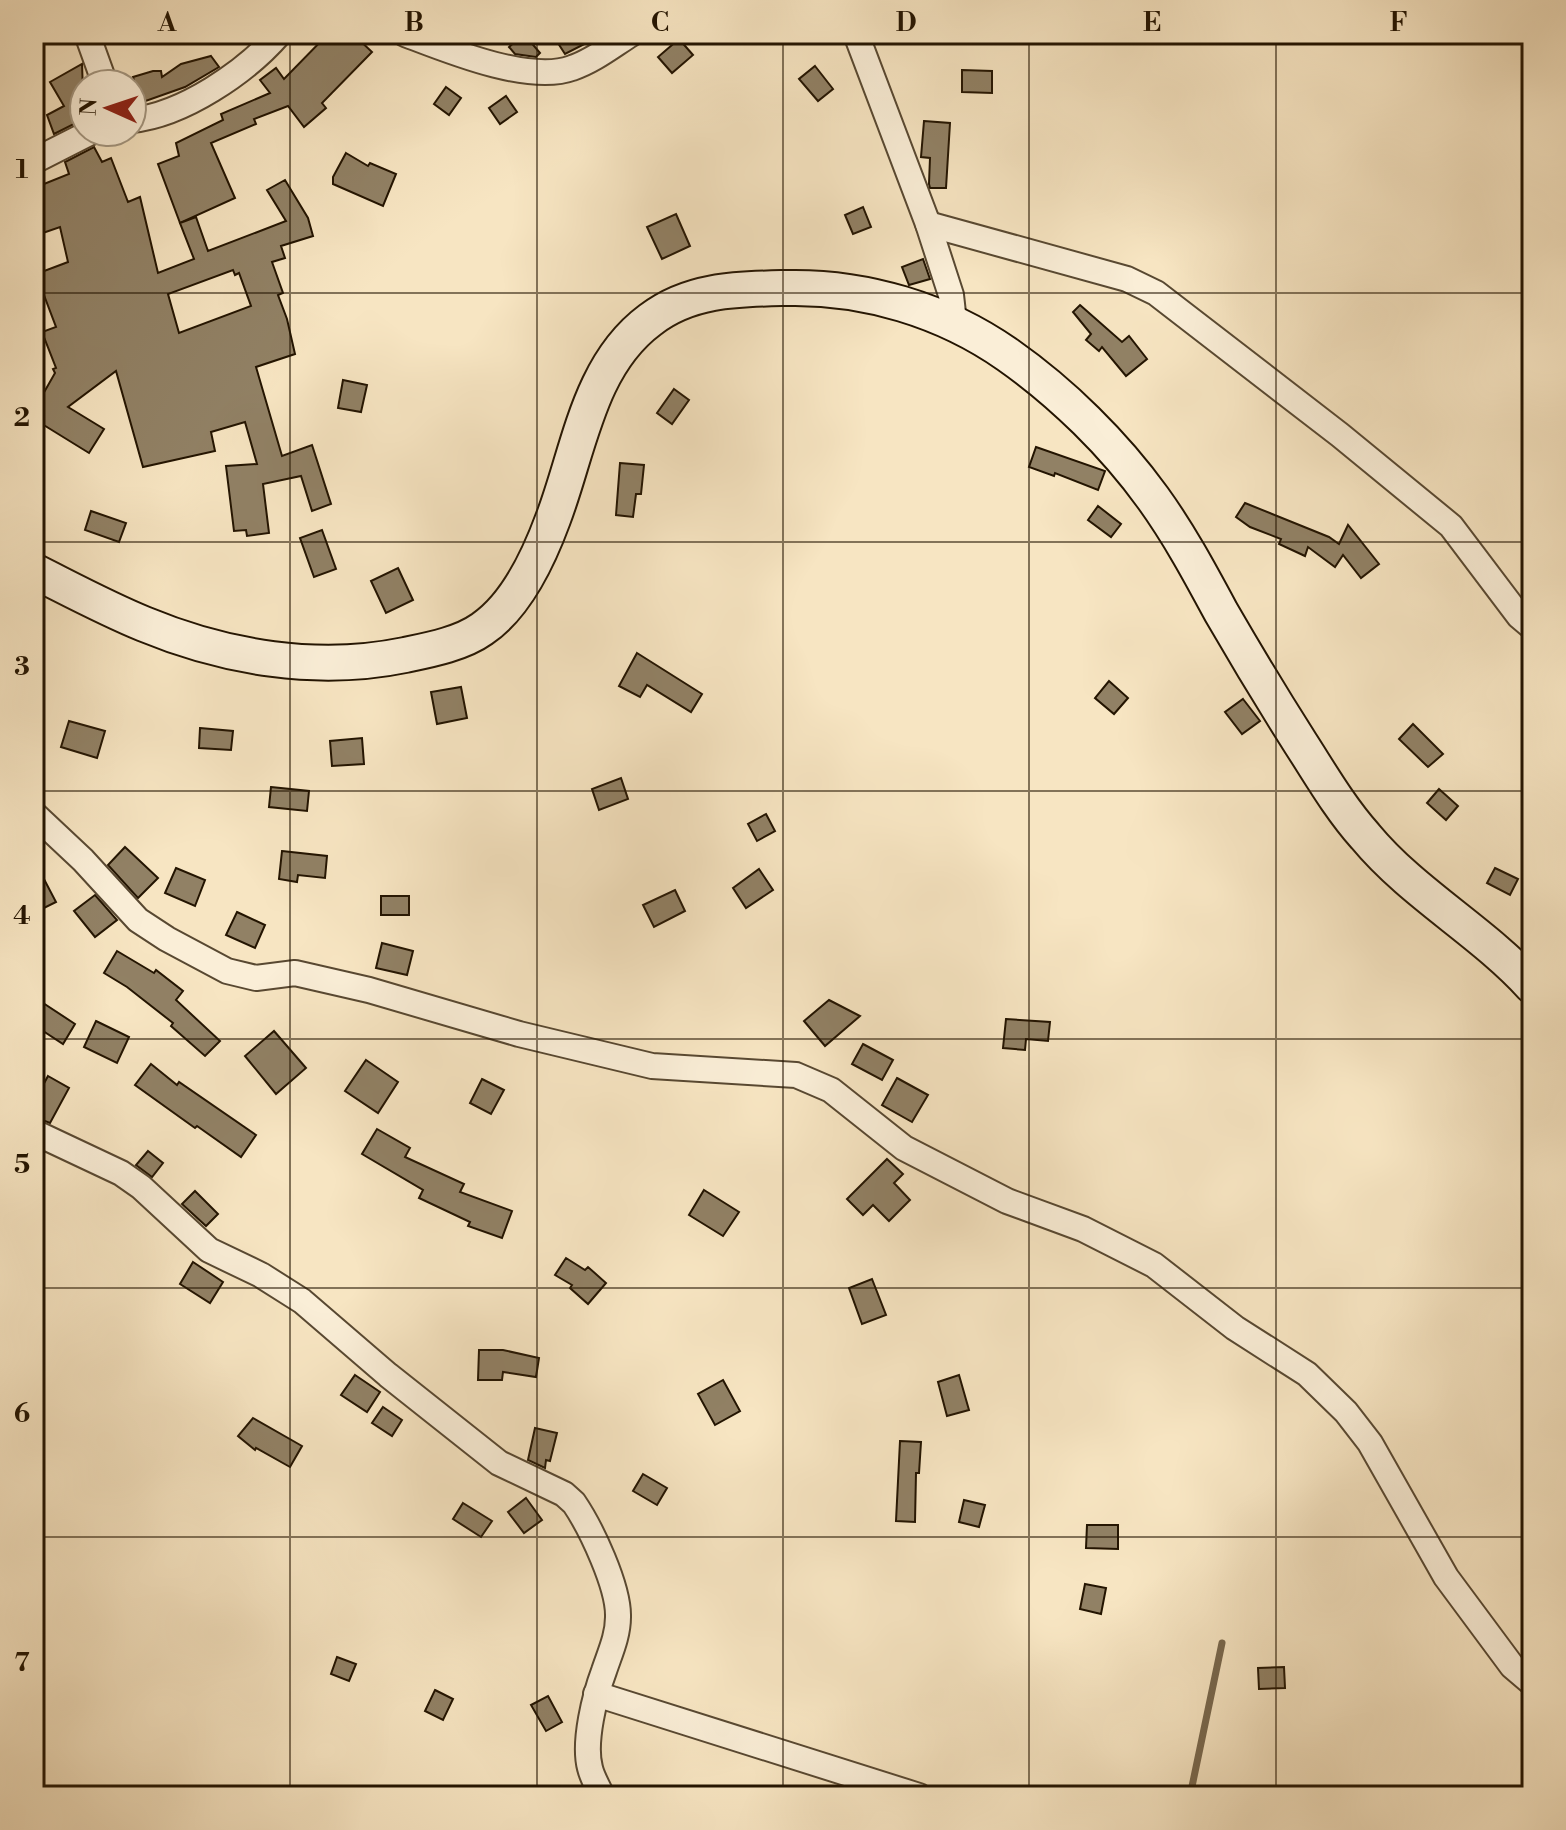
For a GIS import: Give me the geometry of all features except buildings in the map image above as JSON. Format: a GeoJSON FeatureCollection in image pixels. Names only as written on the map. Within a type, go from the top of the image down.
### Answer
{"type":"FeatureCollection","features":[{"type":"Feature","properties":{"kind":"main road"},"geometry":{"type":"LineString","coordinates":[[34,571],[143,624],[194,642],[239,653],[329,664],[376,661],[444,645],[478,632],[501,613],[518,588],[553,520],[595,392],[616,354],[648,321],[687,297],[736,289],[810,288],[906,304],[954,322],[1007,354],[1071,407],[1130,469],[1181,540],[1251,664],[1328,787],[1365,837],[1395,867],[1532,986]]}},
{"type":"Feature","properties":{"kind":"street"},"geometry":{"type":"LineString","coordinates":[[87,34],[99,68]]}},
{"type":"Feature","properties":{"kind":"street"},"geometry":{"type":"LineString","coordinates":[[148,116],[166,112],[212,89],[259,57],[279,34]]}},
{"type":"Feature","properties":{"kind":"street"},"geometry":{"type":"LineString","coordinates":[[405,34],[489,63],[518,70],[557,71],[586,62],[631,34]]}},
{"type":"Feature","properties":{"kind":"street"},"geometry":{"type":"LineString","coordinates":[[856,34],[928,224],[951,295],[954,322]]}},
{"type":"Feature","properties":{"kind":"street"},"geometry":{"type":"LineString","coordinates":[[34,161],[68,144]]}},
{"type":"Feature","properties":{"kind":"street"},"geometry":{"type":"LineString","coordinates":[[928,224],[1127,279],[1156,293],[1340,435],[1451,526],[1519,616],[1532,627]]}},
{"type":"Feature","properties":{"kind":"street"},"geometry":{"type":"LineString","coordinates":[[34,814],[83,860],[138,920],[227,971],[256,978],[295,973],[369,990],[519,1034],[652,1066],[796,1075],[831,1090],[904,1148],[1007,1201],[1083,1229],[1154,1265],[1235,1328],[1307,1374],[1346,1412],[1370,1443],[1446,1577],[1512,1666],[1532,1683]]}},
{"type":"Feature","properties":{"kind":"street"},"geometry":{"type":"LineString","coordinates":[[34,1132],[121,1173],[141,1187],[209,1250],[261,1275],[302,1301],[388,1375],[499,1463],[564,1494],[574,1503],[612,1581],[617,1602],[614,1642],[596,1694],[589,1759],[590,1770],[602,1796]]}},
{"type":"Feature","properties":{"kind":"street"},"geometry":{"type":"LineString","coordinates":[[596,1694],[919,1796]]}},
{"type":"Feature","properties":{"kind":"waterway"},"geometry":{"type":"LineString","coordinates":[[1190,1796],[1222,1643]]}}]}
